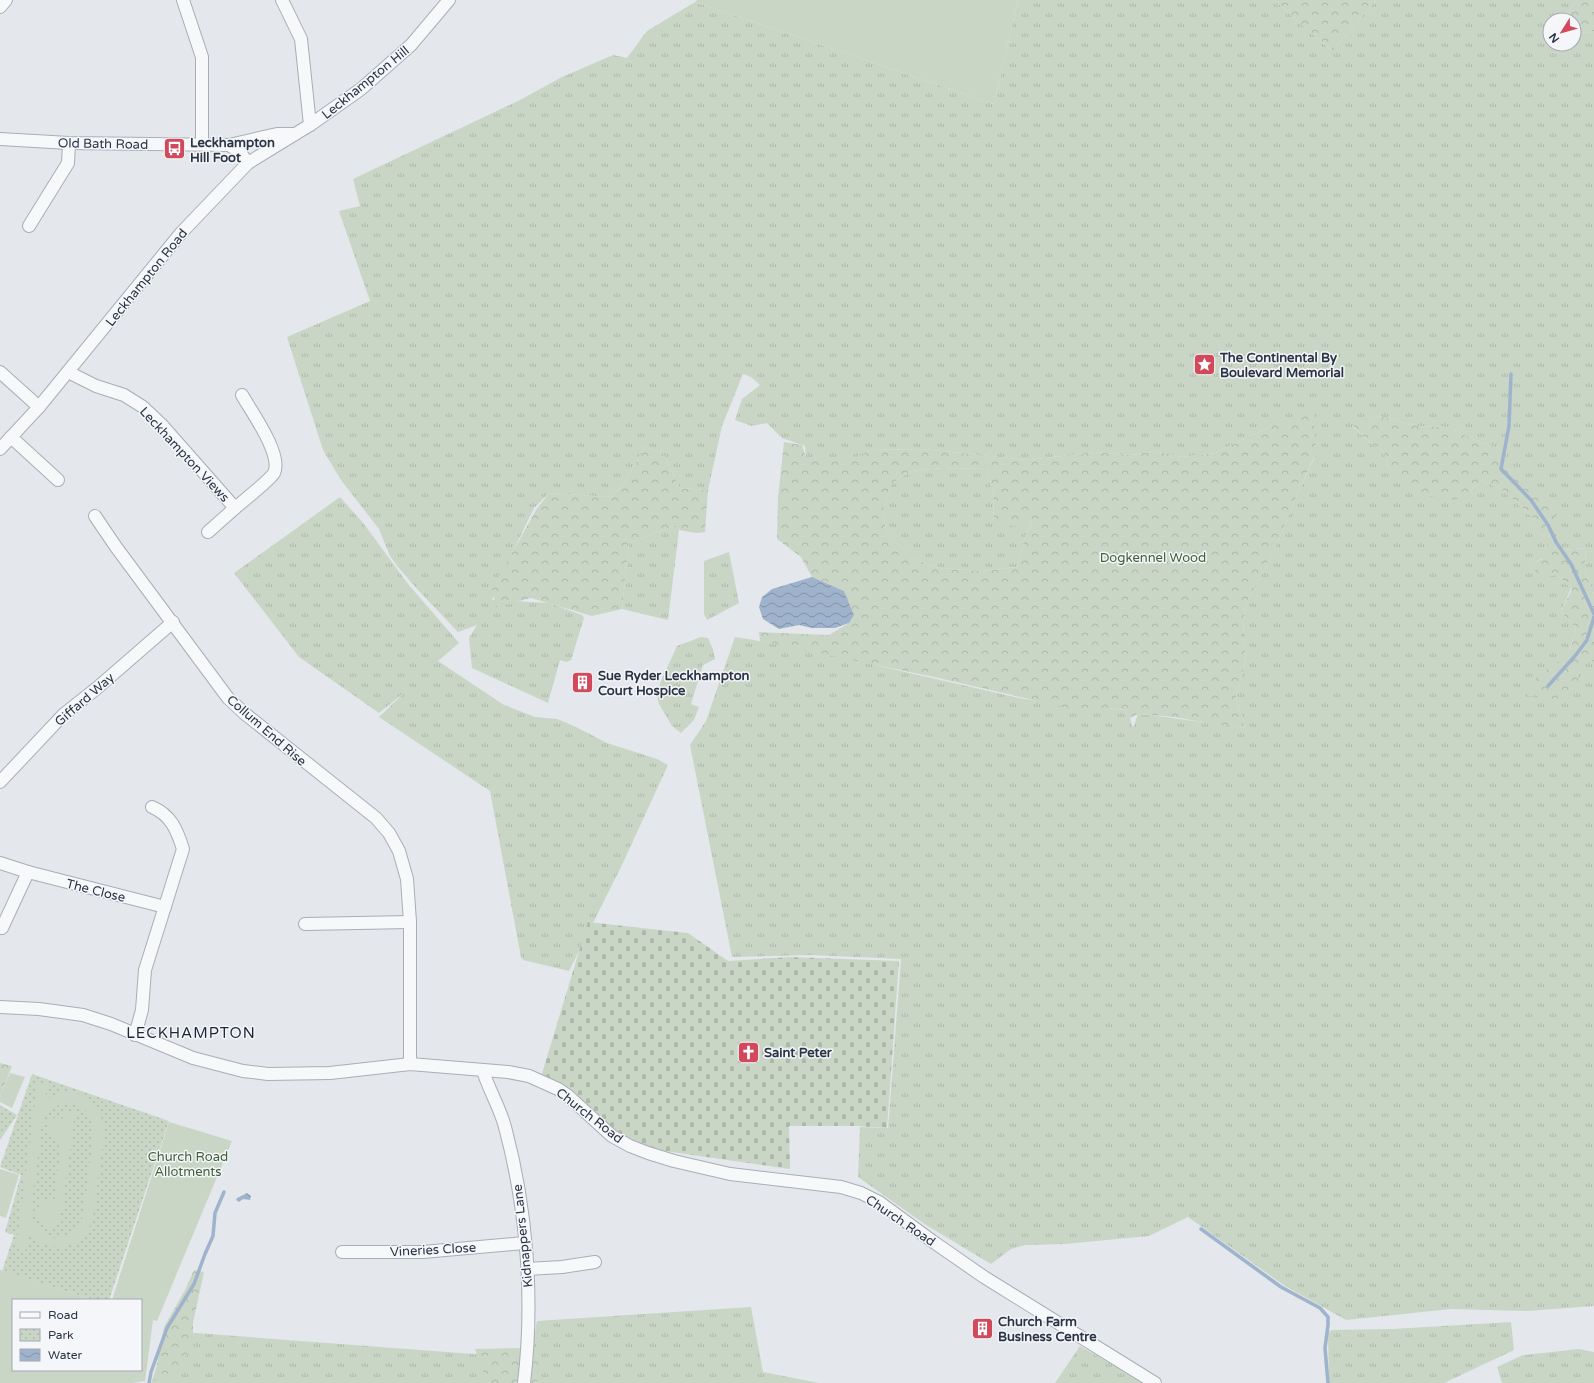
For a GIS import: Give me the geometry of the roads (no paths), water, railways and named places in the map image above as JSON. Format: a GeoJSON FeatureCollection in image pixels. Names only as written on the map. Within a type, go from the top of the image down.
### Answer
{"type":"FeatureCollection","features":[{"type":"Feature","properties":{"kind":"street"},"geometry":{"type":"LineString","coordinates":[[0,7],[6,0]]}},
{"type":"Feature","properties":{"kind":"street"},"geometry":{"type":"LineString","coordinates":[[183,0],[202,57],[202,144]]}},
{"type":"Feature","properties":{"kind":"street"},"geometry":{"type":"LineString","coordinates":[[282,0],[301,39],[310,125]]}},
{"type":"Feature","properties":{"kind":"street","name":"Leckhampton Hill"},"geometry":{"type":"LineString","coordinates":[[310,125],[361,89],[385,69],[411,45],[449,0]]}},
{"type":"Feature","properties":{"kind":"street","name":"Leckhampton Road"},"geometry":{"type":"LineString","coordinates":[[0,449],[39,407],[181,233],[248,163],[310,125]]}},
{"type":"Feature","properties":{"kind":"street","name":"Old Bath Road"},"geometry":{"type":"LineString","coordinates":[[0,139],[68,143],[230,145],[277,134],[295,134]]}},
{"type":"Feature","properties":{"kind":"street"},"geometry":{"type":"LineString","coordinates":[[29,226],[68,163],[68,143]]}},
{"type":"Feature","properties":{"kind":"street"},"geometry":{"type":"LineString","coordinates":[[230,145],[239,151],[248,163]]}},
{"type":"Feature","properties":{"kind":"street"},"geometry":{"type":"LineString","coordinates":[[0,372],[39,407]]}},
{"type":"Feature","properties":{"kind":"street","name":"Leckhampton Views"},"geometry":{"type":"LineString","coordinates":[[68,372],[96,386],[124,395],[143,407],[161,424],[235,508]]}},
{"type":"Feature","properties":{"kind":"street","name":"Leckhampton Views"},"geometry":{"type":"LineString","coordinates":[[208,532],[273,474],[276,463],[273,453],[260,426],[242,395]]}},
{"type":"Feature","properties":{"kind":"street"},"geometry":{"type":"LineString","coordinates":[[11,437],[58,480]]}},
{"type":"Feature","properties":{"kind":"street","name":"Collum End Rise"},"geometry":{"type":"LineString","coordinates":[[95,516],[116,547],[228,698],[244,713],[376,818],[389,833],[399,851],[405,870],[410,922],[410,1064]]}},
{"type":"Feature","properties":{"kind":"street","name":"Giffard Way"},"geometry":{"type":"LineString","coordinates":[[0,782],[63,715],[97,688],[173,622]]}},
{"type":"Feature","properties":{"kind":"street"},"geometry":{"type":"LineString","coordinates":[[135,1035],[142,1010],[145,970],[183,848],[177,832],[168,818],[163,812],[152,807]]}},
{"type":"Feature","properties":{"kind":"street","name":"The Close"},"geometry":{"type":"LineString","coordinates":[[0,863],[28,872],[165,907]]}},
{"type":"Feature","properties":{"kind":"street"},"geometry":{"type":"LineString","coordinates":[[0,927],[2,928],[28,872]]}},
{"type":"Feature","properties":{"kind":"street"},"geometry":{"type":"LineString","coordinates":[[304,924],[410,922]]}},
{"type":"Feature","properties":{"kind":"street","name":"Church Road"},"geometry":{"type":"LineString","coordinates":[[0,1006],[39,1009],[83,1015],[111,1024],[193,1058],[230,1068],[268,1074],[330,1073],[410,1064],[519,1074],[549,1084],[567,1095],[621,1142],[660,1157],[730,1174],[841,1187],[861,1193],[879,1202],[984,1277],[1155,1383]]}},
{"type":"Feature","properties":{"kind":"street","name":"Kidnappers Lane"},"geometry":{"type":"LineString","coordinates":[[483,1071],[505,1126],[521,1201],[527,1269],[528,1347],[524,1383]]}},
{"type":"Feature","properties":{"kind":"street","name":"Vineries Close"},"geometry":{"type":"LineString","coordinates":[[342,1252],[423,1252],[524,1243]]}},
{"type":"Feature","properties":{"kind":"street"},"geometry":{"type":"LineString","coordinates":[[527,1269],[562,1268],[596,1262]]}},
{"type":"Feature","properties":{"kind":"water"},"geometry":{"type":"Polygon","coordinates":[[[812,577],[844,591],[854,615],[849,623],[835,628],[812,628],[799,625],[779,629],[763,619],[759,607],[762,597],[772,589],[812,577]]]}},
{"type":"Feature","properties":{"kind":"water"},"geometry":{"type":"Polygon","coordinates":[[[247,1193],[251,1196],[250,1200],[243,1199],[239,1202],[236,1200],[237,1198],[247,1193]]]}},
{"type":"Feature","properties":{"kind":"waterway"},"geometry":{"type":"LineString","coordinates":[[1511,374],[1509,426],[1501,469],[1531,500],[1548,525],[1556,542],[1571,564],[1594,614]]}},
{"type":"Feature","properties":{"kind":"waterway"},"geometry":{"type":"LineString","coordinates":[[1548,686],[1587,640],[1594,617]]}},
{"type":"Feature","properties":{"kind":"waterway"},"geometry":{"type":"LineString","coordinates":[[149,1383],[151,1372],[167,1328],[194,1284],[213,1236],[215,1213],[224,1192]]}},
{"type":"Feature","properties":{"kind":"waterway"},"geometry":{"type":"LineString","coordinates":[[1201,1229],[1281,1287],[1320,1308],[1328,1317],[1325,1348],[1328,1383]]}},
{"type":"Feature","properties":{"kind":"place","name":"Leckhampton Hill Foot"},"geometry":{"type":"Point","coordinates":[174,149]}},
{"type":"Feature","properties":{"kind":"place","name":"The Continental By Boulevard Memorial"},"geometry":{"type":"Point","coordinates":[1204,364]}},
{"type":"Feature","properties":{"kind":"place","name":"Sue Ryder Leckhampton Court Hospice"},"geometry":{"type":"Point","coordinates":[582,682]}},
{"type":"Feature","properties":{"kind":"place","name":"Saint Peter"},"geometry":{"type":"Point","coordinates":[748,1052]}},
{"type":"Feature","properties":{"kind":"place","name":"Church Farm Business Centre"},"geometry":{"type":"Point","coordinates":[982,1328]}},
{"type":"Feature","properties":{"kind":"district","name":"LECKHAMPTON"},"geometry":{"type":"Point","coordinates":[191,1033]}},
{"type":"Feature","properties":{"kind":"park label","name":"Dogkennel Wood"},"geometry":{"type":"Point","coordinates":[1153,557]}},
{"type":"Feature","properties":{"kind":"park label","name":"Church Road Allotments"},"geometry":{"type":"Point","coordinates":[188,1164]}}]}
